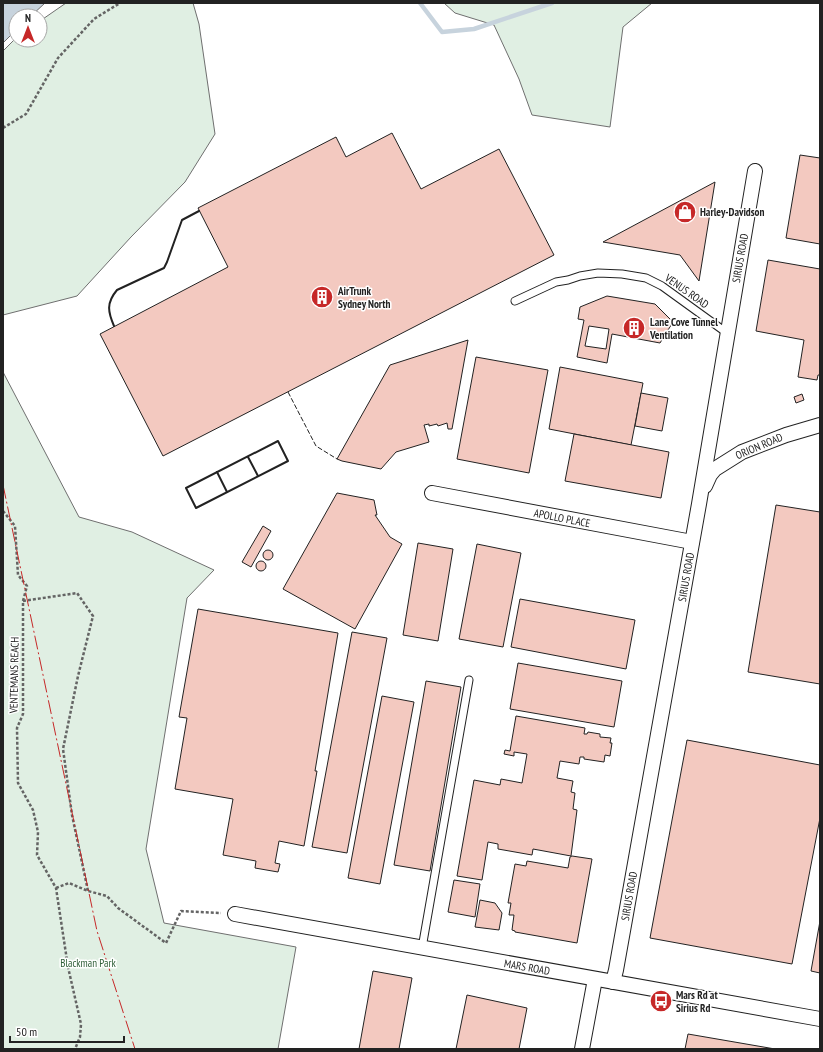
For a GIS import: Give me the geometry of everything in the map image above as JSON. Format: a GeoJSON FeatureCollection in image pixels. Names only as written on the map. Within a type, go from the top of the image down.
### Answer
{"type":"FeatureCollection","features":[{"type":"Feature","properties":{"kind":"street","name":"SIRIUS ROAD"},"geometry":{"type":"LineString","coordinates":[[613,982],[619,956],[699,504],[755,171]]}},
{"type":"Feature","properties":{"kind":"street","name":"ORION ROAD"},"geometry":{"type":"LineString","coordinates":[[699,504],[710,475],[727,460],[742,452],[786,435],[820,425]]}},
{"type":"Feature","properties":{"kind":"street","name":"APOLLO PLACE"},"geometry":{"type":"LineString","coordinates":[[432,494],[692,542]]}},
{"type":"Feature","properties":{"kind":"street","name":"MARS ROAD"},"geometry":{"type":"LineString","coordinates":[[235,914],[820,1019]]}},
{"type":"Feature","properties":{"kind":"street"},"geometry":{"type":"LineString","coordinates":[[582,1049],[595,979]]}},
{"type":"Feature","properties":{"kind":"lane","name":"VENUS ROAD"},"geometry":{"type":"LineString","coordinates":[[515,301],[556,282],[598,273],[622,274],[646,278],[662,286],[727,333]]}},
{"type":"Feature","properties":{"kind":"lane"},"geometry":{"type":"LineString","coordinates":[[422,948],[469,680]]}},
{"type":"Feature","properties":{"kind":"path"},"geometry":{"type":"LineString","coordinates":[[3,128],[26,114],[58,58],[94,19],[120,3]]}},
{"type":"Feature","properties":{"kind":"path","name":"VENTEMANS REACH"},"geometry":{"type":"LineString","coordinates":[[3,511],[15,526],[18,575],[27,586],[23,601],[23,714],[17,728],[18,784],[33,810],[38,832],[37,855],[56,888],[68,967],[82,1024],[80,1037],[75,1049]]}},
{"type":"Feature","properties":{"kind":"path"},"geometry":{"type":"LineString","coordinates":[[23,601],[77,593],[93,616],[78,676],[63,749],[72,815],[88,891]]}},
{"type":"Feature","properties":{"kind":"path"},"geometry":{"type":"LineString","coordinates":[[56,888],[69,883],[88,891],[107,896],[118,908],[166,943],[181,911],[235,914]]}},
{"type":"Feature","properties":{"kind":"green space"},"geometry":{"type":"Polygon","coordinates":[[[66,3],[193,3],[199,24],[215,134],[185,182],[131,237],[77,296],[3,315],[3,51],[8,46],[8,48],[48,48],[48,15],[66,3]]]}},
{"type":"Feature","properties":{"kind":"green space"},"geometry":{"type":"Polygon","coordinates":[[[444,3],[652,3],[623,27],[610,127],[532,115],[519,79],[494,25],[455,13],[444,3]]]}},
{"type":"Feature","properties":{"kind":"green space","name":"Blackman Park"},"geometry":{"type":"Polygon","coordinates":[[[3,372],[79,517],[132,532],[214,570],[187,598],[146,849],[164,923],[296,947],[278,1049],[3,1049],[3,372]]]}},
{"type":"Feature","properties":{"kind":"shaded area"},"geometry":{"type":"Polygon","coordinates":[[[3,3],[45,3],[40,8],[8,8],[8,38],[3,43],[3,3]]]}},
{"type":"Feature","properties":{"kind":"building","name":"AirTrunk Sydney North"},"geometry":{"type":"Polygon","coordinates":[[[392,133],[421,189],[499,149],[554,255],[163,456],[100,334],[228,267],[198,208],[336,137],[346,157],[392,133]]]}},
{"type":"Feature","properties":{"kind":"building"},"geometry":{"type":"Polygon","coordinates":[[[800,155],[820,158],[820,244],[786,238],[800,155]]]}},
{"type":"Feature","properties":{"kind":"building","name":"Harley-Davidson"},"geometry":{"type":"Polygon","coordinates":[[[715,182],[699,281],[680,255],[603,242],[715,182]]]}},
{"type":"Feature","properties":{"kind":"building"},"geometry":{"type":"Polygon","coordinates":[[[768,260],[820,269],[820,375],[818,375],[817,380],[798,377],[804,340],[756,331],[768,260]]]}},
{"type":"Feature","properties":{"kind":"building","name":"Lane Cove Tunnel Ventilation"},"geometry":{"type":"Polygon","coordinates":[[[607,296],[655,304],[673,322],[660,343],[612,334],[607,363],[577,357],[584,320],[578,319],[580,307],[607,296]],[[589,326],[585,346],[606,349],[609,329],[589,326]]]}},
{"type":"Feature","properties":{"kind":"building"},"geometry":{"type":"Polygon","coordinates":[[[468,340],[452,429],[448,429],[447,423],[438,426],[437,424],[429,426],[429,424],[424,425],[429,442],[396,452],[381,469],[337,459],[390,365],[468,340]]]}},
{"type":"Feature","properties":{"kind":"building"},"geometry":{"type":"Polygon","coordinates":[[[476,357],[548,370],[529,473],[457,459],[476,357]]]}},
{"type":"Feature","properties":{"kind":"building"},"geometry":{"type":"Polygon","coordinates":[[[560,367],[643,383],[631,445],[549,429],[560,367]]]}},
{"type":"Feature","properties":{"kind":"building"},"geometry":{"type":"Polygon","coordinates":[[[641,393],[668,398],[662,431],[635,426],[641,393]]]}},
{"type":"Feature","properties":{"kind":"building"},"geometry":{"type":"Polygon","coordinates":[[[802,394],[804,400],[796,403],[794,397],[802,394]]]}},
{"type":"Feature","properties":{"kind":"building"},"geometry":{"type":"Polygon","coordinates":[[[574,434],[669,452],[661,498],[565,481],[574,434]]]}},
{"type":"Feature","properties":{"kind":"building"},"geometry":{"type":"Polygon","coordinates":[[[337,493],[374,500],[377,515],[375,515],[390,537],[402,544],[355,629],[283,589],[337,493]]]}},
{"type":"Feature","properties":{"kind":"building"},"geometry":{"type":"Polygon","coordinates":[[[776,505],[820,512],[820,684],[748,672],[776,505]]]}},
{"type":"Feature","properties":{"kind":"building"},"geometry":{"type":"Polygon","coordinates":[[[263,526],[271,531],[251,567],[242,562],[263,526]]]}},
{"type":"Feature","properties":{"kind":"building"},"geometry":{"type":"Polygon","coordinates":[[[418,543],[453,549],[438,641],[403,635],[418,543]]]}},
{"type":"Feature","properties":{"kind":"building"},"geometry":{"type":"Polygon","coordinates":[[[477,544],[521,553],[503,647],[459,639],[477,544]]]}},
{"type":"Feature","properties":{"kind":"building"},"geometry":{"type":"Polygon","coordinates":[[[266,550],[270,550],[272,551],[272,559],[266,560],[263,557],[263,553],[266,550]]]}},
{"type":"Feature","properties":{"kind":"building"},"geometry":{"type":"Polygon","coordinates":[[[259,561],[263,561],[265,562],[265,570],[259,571],[256,568],[256,564],[259,561]]]}},
{"type":"Feature","properties":{"kind":"building"},"geometry":{"type":"Polygon","coordinates":[[[520,599],[635,620],[626,669],[511,647],[520,599]]]}},
{"type":"Feature","properties":{"kind":"building"},"geometry":{"type":"Polygon","coordinates":[[[198,609],[338,633],[304,846],[279,841],[275,863],[280,864],[278,872],[255,868],[256,861],[223,855],[233,799],[175,789],[187,718],[179,717],[198,609]]]}},
{"type":"Feature","properties":{"kind":"building"},"geometry":{"type":"Polygon","coordinates":[[[352,632],[387,638],[347,853],[312,847],[352,632]]]}},
{"type":"Feature","properties":{"kind":"building"},"geometry":{"type":"Polygon","coordinates":[[[518,663],[622,681],[614,727],[510,709],[518,663]]]}},
{"type":"Feature","properties":{"kind":"building"},"geometry":{"type":"Polygon","coordinates":[[[426,681],[461,687],[430,871],[394,865],[426,681]]]}},
{"type":"Feature","properties":{"kind":"building"},"geometry":{"type":"Polygon","coordinates":[[[382,696],[414,702],[380,884],[348,878],[382,696]]]}},
{"type":"Feature","properties":{"kind":"building"},"geometry":{"type":"Polygon","coordinates":[[[516,716],[585,728],[584,734],[587,734],[588,732],[600,734],[600,737],[611,738],[610,743],[612,743],[610,756],[605,755],[604,762],[584,759],[584,757],[580,757],[579,764],[560,761],[557,778],[573,781],[571,792],[575,793],[573,809],[577,810],[571,856],[533,849],[532,855],[498,849],[498,844],[488,842],[482,880],[457,876],[474,780],[500,785],[501,779],[522,783],[527,754],[514,752],[514,756],[504,754],[505,750],[510,751],[516,716]]]}},
{"type":"Feature","properties":{"kind":"building"},"geometry":{"type":"Polygon","coordinates":[[[687,740],[820,765],[820,818],[792,964],[650,938],[687,740]]]}},
{"type":"Feature","properties":{"kind":"building"},"geometry":{"type":"Polygon","coordinates":[[[570,857],[592,859],[577,943],[515,932],[512,930],[514,915],[509,915],[511,903],[508,903],[515,864],[526,866],[527,861],[568,868],[570,857]]]}},
{"type":"Feature","properties":{"kind":"building"},"geometry":{"type":"Polygon","coordinates":[[[454,880],[480,884],[475,917],[448,912],[454,880]]]}},
{"type":"Feature","properties":{"kind":"building"},"geometry":{"type":"Polygon","coordinates":[[[480,900],[495,903],[502,913],[499,930],[475,927],[480,900]]]}},
{"type":"Feature","properties":{"kind":"building"},"geometry":{"type":"Polygon","coordinates":[[[820,921],[820,973],[811,971],[820,921]]]}},
{"type":"Feature","properties":{"kind":"building"},"geometry":{"type":"Polygon","coordinates":[[[373,971],[412,978],[399,1049],[359,1049],[373,971]]]}},
{"type":"Feature","properties":{"kind":"building"},"geometry":{"type":"Polygon","coordinates":[[[467,995],[527,1008],[519,1049],[456,1049],[467,995]]]}},
{"type":"Feature","properties":{"kind":"building"},"geometry":{"type":"Polygon","coordinates":[[[688,1034],[775,1049],[685,1049],[688,1034]]]}},
{"type":"Feature","properties":{"kind":"waterway"},"geometry":{"type":"LineString","coordinates":[[420,3],[442,32],[474,29],[552,3]]}},
{"type":"Feature","properties":{"kind":"fence"},"geometry":{"type":"LineString","coordinates":[[288,392],[316,446],[337,459]]}},
{"type":"Feature","properties":{"kind":"wall"},"geometry":{"type":"LineString","coordinates":[[114,326],[109,312],[113,295],[117,290],[164,268],[182,220],[199,211]]}},
{"type":"Feature","properties":{"kind":"wall"},"geometry":{"type":"LineString","coordinates":[[278,441],[288,461],[196,508],[186,488],[278,441]]}},
{"type":"Feature","properties":{"kind":"wall"},"geometry":{"type":"LineString","coordinates":[[248,457],[258,476]]}},
{"type":"Feature","properties":{"kind":"wall"},"geometry":{"type":"LineString","coordinates":[[217,472],[227,492]]}},
{"type":"Feature","properties":{"kind":"power"},"geometry":{"type":"LineString","coordinates":[[3,485],[97,931],[135,1049]]}},
{"type":"Feature","properties":{"kind":"place","name":"Harley-Davidson"},"geometry":{"type":"Point","coordinates":[685,212]}},
{"type":"Feature","properties":{"kind":"place","name":"AirTrunk Sydney North"},"geometry":{"type":"Point","coordinates":[322,297]}},
{"type":"Feature","properties":{"kind":"place","name":"Lane Cove Tunnel Ventilation"},"geometry":{"type":"Point","coordinates":[634,328]}},
{"type":"Feature","properties":{"kind":"place","name":"Mars Rd at Sirius Rd"},"geometry":{"type":"Point","coordinates":[661,1001]}}]}
